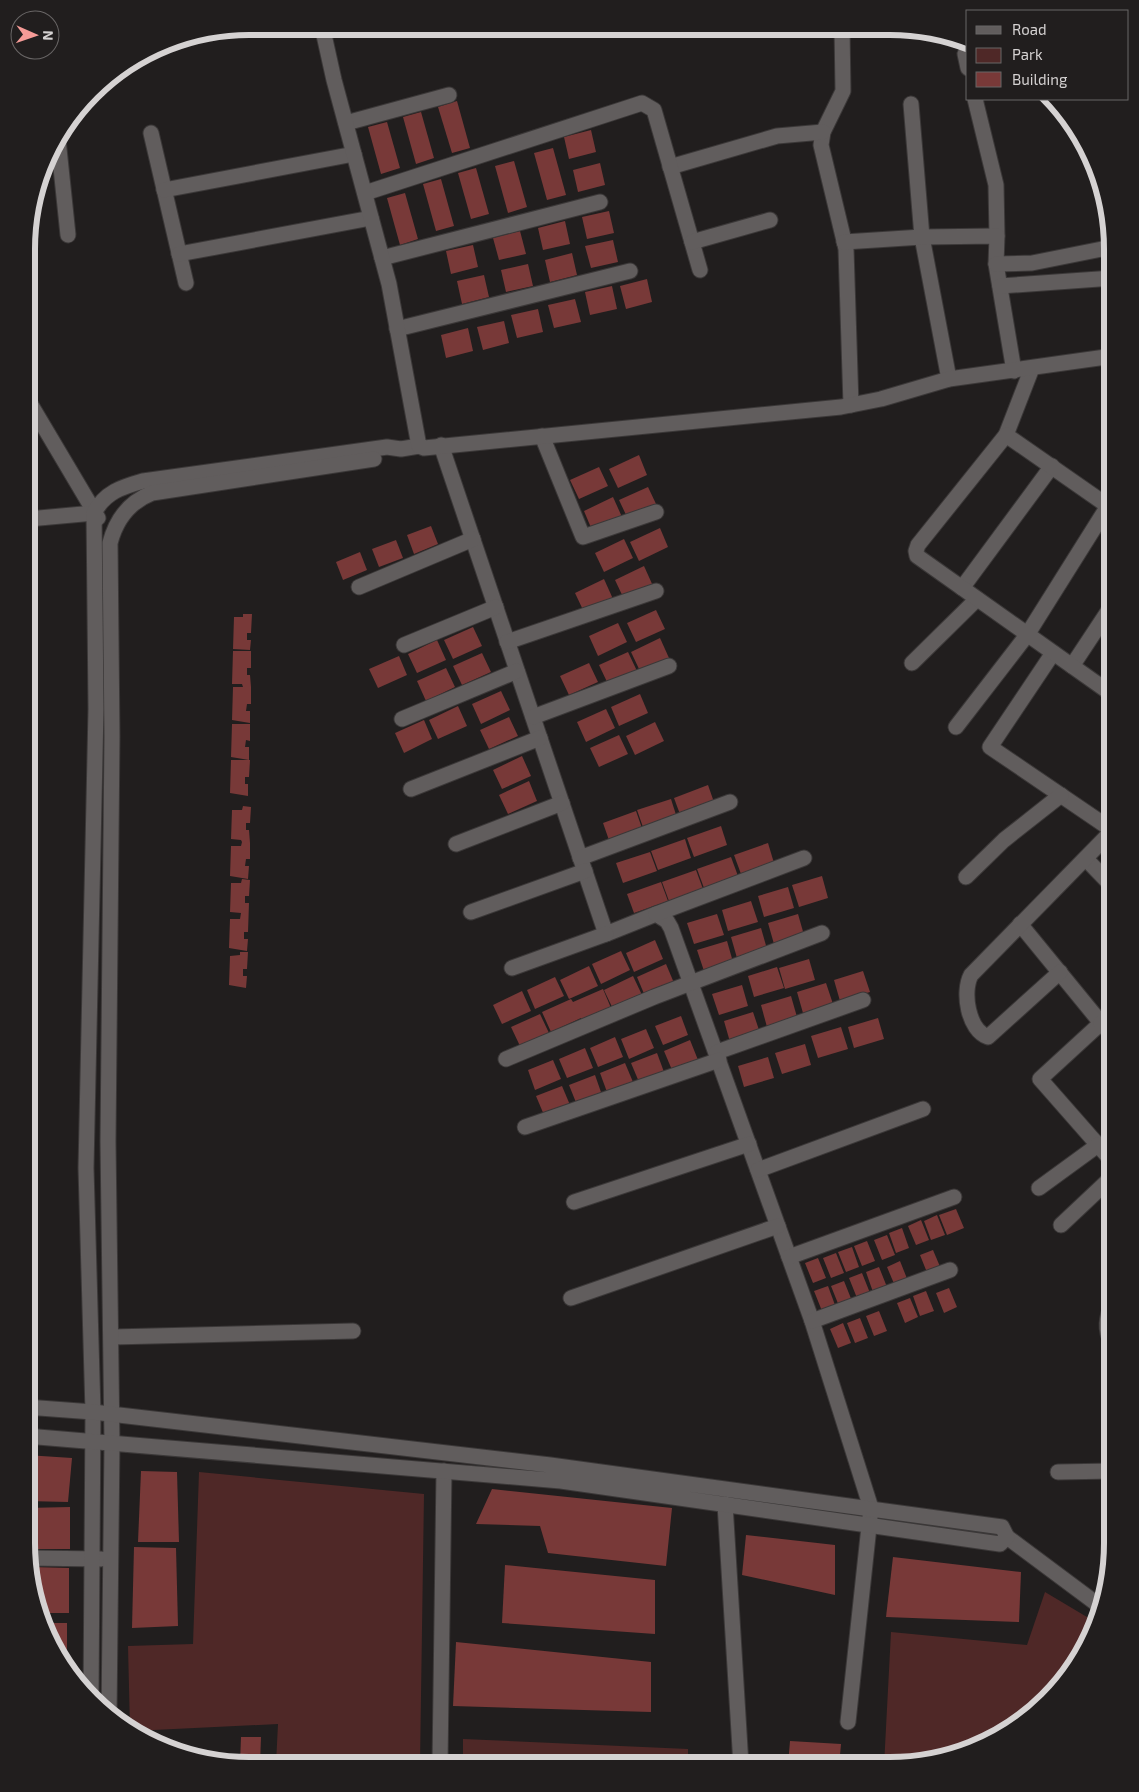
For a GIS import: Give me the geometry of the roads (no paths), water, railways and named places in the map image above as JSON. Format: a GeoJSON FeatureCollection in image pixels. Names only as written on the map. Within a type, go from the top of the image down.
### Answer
{"type":"FeatureCollection","features":[{"type":"Feature","properties":{"kind":"street"},"geometry":{"type":"LineString","coordinates":[[324,35],[382,258],[419,446]]}},
{"type":"Feature","properties":{"kind":"street"},"geometry":{"type":"LineString","coordinates":[[840,406],[844,242],[821,152],[823,132],[843,91],[842,35]]}},
{"type":"Feature","properties":{"kind":"street"},"geometry":{"type":"LineString","coordinates":[[346,122],[449,95]]}},
{"type":"Feature","properties":{"kind":"street"},"geometry":{"type":"LineString","coordinates":[[975,100],[996,185],[996,264],[1014,371]]}},
{"type":"Feature","properties":{"kind":"street"},"geometry":{"type":"LineString","coordinates":[[365,193],[642,103],[654,110],[700,270]]}},
{"type":"Feature","properties":{"kind":"street"},"geometry":{"type":"LineString","coordinates":[[911,104],[922,237],[949,379]]}},
{"type":"Feature","properties":{"kind":"street"},"geometry":{"type":"LineString","coordinates":[[670,166],[777,136],[823,132]]}},
{"type":"Feature","properties":{"kind":"street"},"geometry":{"type":"LineString","coordinates":[[150,133],[186,282]]}},
{"type":"Feature","properties":{"kind":"street"},"geometry":{"type":"LineString","coordinates":[[59,150],[68,235]]}},
{"type":"Feature","properties":{"kind":"street"},"geometry":{"type":"LineString","coordinates":[[164,190],[354,154]]}},
{"type":"Feature","properties":{"kind":"street"},"geometry":{"type":"LineString","coordinates":[[382,258],[600,202]]}},
{"type":"Feature","properties":{"kind":"street"},"geometry":{"type":"LineString","coordinates":[[179,254],[371,218]]}},
{"type":"Feature","properties":{"kind":"street"},"geometry":{"type":"LineString","coordinates":[[692,242],[770,220]]}},
{"type":"Feature","properties":{"kind":"street"},"geometry":{"type":"LineString","coordinates":[[844,242],[922,237],[997,236]]}},
{"type":"Feature","properties":{"kind":"street"},"geometry":{"type":"LineString","coordinates":[[996,264],[1032,264],[1104,249]]}},
{"type":"Feature","properties":{"kind":"street"},"geometry":{"type":"LineString","coordinates":[[397,329],[630,270]]}},
{"type":"Feature","properties":{"kind":"street"},"geometry":{"type":"LineString","coordinates":[[1000,286],[1104,279]]}},
{"type":"Feature","properties":{"kind":"street"},"geometry":{"type":"LineString","coordinates":[[109,1705],[112,1337],[108,1142],[112,537],[125,511],[142,497],[152,494],[389,457],[401,450],[419,446],[424,448],[840,406],[949,379],[1104,357]]}},
{"type":"Feature","properties":{"kind":"street"},"geometry":{"type":"LineString","coordinates":[[1032,368],[1006,435],[918,545],[916,551],[918,556],[1104,689]]}},
{"type":"Feature","properties":{"kind":"street"},"geometry":{"type":"LineString","coordinates":[[35,412],[94,512],[112,537]]}},
{"type":"Feature","properties":{"kind":"street"},"geometry":{"type":"LineString","coordinates":[[1006,435],[1104,500]]}},
{"type":"Feature","properties":{"kind":"street"},"geometry":{"type":"LineString","coordinates":[[542,436],[583,537],[656,512]]}},
{"type":"Feature","properties":{"kind":"street"},"geometry":{"type":"LineString","coordinates":[[441,446],[606,934]]}},
{"type":"Feature","properties":{"kind":"street"},"geometry":{"type":"LineString","coordinates":[[89,1685],[93,1559],[93,1412],[86,1098],[96,709],[94,512],[100,502],[119,488],[143,481],[387,447],[401,450]]}},
{"type":"Feature","properties":{"kind":"street"},"geometry":{"type":"LineString","coordinates":[[962,588],[1052,466]]}},
{"type":"Feature","properties":{"kind":"street"},"geometry":{"type":"LineString","coordinates":[[35,518],[94,512]]}},
{"type":"Feature","properties":{"kind":"street"},"geometry":{"type":"LineString","coordinates":[[956,727],[1027,635],[1104,516]]}},
{"type":"Feature","properties":{"kind":"street"},"geometry":{"type":"LineString","coordinates":[[358,587],[473,539]]}},
{"type":"Feature","properties":{"kind":"street"},"geometry":{"type":"LineString","coordinates":[[508,642],[656,591]]}},
{"type":"Feature","properties":{"kind":"street"},"geometry":{"type":"LineString","coordinates":[[912,663],[977,599]]}},
{"type":"Feature","properties":{"kind":"street"},"geometry":{"type":"LineString","coordinates":[[404,645],[496,607]]}},
{"type":"Feature","properties":{"kind":"street"},"geometry":{"type":"LineString","coordinates":[[1072,666],[1104,618]]}},
{"type":"Feature","properties":{"kind":"street"},"geometry":{"type":"LineString","coordinates":[[1053,653],[990,747],[1104,825]]}},
{"type":"Feature","properties":{"kind":"street"},"geometry":{"type":"LineString","coordinates":[[533,717],[668,666]]}},
{"type":"Feature","properties":{"kind":"street"},"geometry":{"type":"LineString","coordinates":[[402,720],[517,670]]}},
{"type":"Feature","properties":{"kind":"street"},"geometry":{"type":"LineString","coordinates":[[411,790],[540,738]]}},
{"type":"Feature","properties":{"kind":"street"},"geometry":{"type":"LineString","coordinates":[[966,878],[1004,840],[1061,795]]}},
{"type":"Feature","properties":{"kind":"street"},"geometry":{"type":"LineString","coordinates":[[472,912],[730,802]]}},
{"type":"Feature","properties":{"kind":"street"},"geometry":{"type":"LineString","coordinates":[[456,844],[562,804]]}},
{"type":"Feature","properties":{"kind":"street"},"geometry":{"type":"LineString","coordinates":[[1060,972],[988,1037],[978,1030],[974,1024],[968,1001],[968,980],[1104,839]]}},
{"type":"Feature","properties":{"kind":"street"},"geometry":{"type":"LineString","coordinates":[[512,968],[804,858]]}},
{"type":"Feature","properties":{"kind":"street"},"geometry":{"type":"LineString","coordinates":[[1086,859],[1104,878]]}},
{"type":"Feature","properties":{"kind":"street"},"geometry":{"type":"LineString","coordinates":[[656,914],[667,921],[671,928],[692,983],[812,1322],[871,1508],[848,1722]]}},
{"type":"Feature","properties":{"kind":"street"},"geometry":{"type":"LineString","coordinates":[[1020,924],[1104,1026]]}},
{"type":"Feature","properties":{"kind":"street"},"geometry":{"type":"LineString","coordinates":[[506,1059],[692,983],[822,933]]}},
{"type":"Feature","properties":{"kind":"street"},"geometry":{"type":"LineString","coordinates":[[525,1127],[863,1000]]}},
{"type":"Feature","properties":{"kind":"street"},"geometry":{"type":"LineString","coordinates":[[1101,1023],[1040,1079],[1104,1152]]}},
{"type":"Feature","properties":{"kind":"street"},"geometry":{"type":"LineString","coordinates":[[86,1098],[109,1097]]}},
{"type":"Feature","properties":{"kind":"street"},"geometry":{"type":"LineString","coordinates":[[758,1170],[923,1109]]}},
{"type":"Feature","properties":{"kind":"street"},"geometry":{"type":"LineString","coordinates":[[86,1142],[108,1142]]}},
{"type":"Feature","properties":{"kind":"street"},"geometry":{"type":"LineString","coordinates":[[574,1202],[748,1144]]}},
{"type":"Feature","properties":{"kind":"street"},"geometry":{"type":"LineString","coordinates":[[1039,1188],[1098,1145]]}},
{"type":"Feature","properties":{"kind":"street"},"geometry":{"type":"LineString","coordinates":[[1061,1225],[1104,1185]]}},
{"type":"Feature","properties":{"kind":"street"},"geometry":{"type":"LineString","coordinates":[[789,1257],[954,1197]]}},
{"type":"Feature","properties":{"kind":"street"},"geometry":{"type":"LineString","coordinates":[[571,1298],[778,1226]]}},
{"type":"Feature","properties":{"kind":"street"},"geometry":{"type":"LineString","coordinates":[[812,1322],[950,1270]]}},
{"type":"Feature","properties":{"kind":"street"},"geometry":{"type":"LineString","coordinates":[[112,1337],[353,1331]]}},
{"type":"Feature","properties":{"kind":"street"},"geometry":{"type":"LineString","coordinates":[[35,1408],[110,1414],[617,1481],[871,1508],[1002,1527],[1007,1537],[1096,1603]]}},
{"type":"Feature","properties":{"kind":"street"},"geometry":{"type":"LineString","coordinates":[[35,1437],[444,1471],[617,1481],[725,1504],[1000,1544],[1007,1537]]}},
{"type":"Feature","properties":{"kind":"street"},"geometry":{"type":"LineString","coordinates":[[440,1757],[444,1471]]}},
{"type":"Feature","properties":{"kind":"street"},"geometry":{"type":"LineString","coordinates":[[1058,1472],[1104,1471]]}},
{"type":"Feature","properties":{"kind":"street"},"geometry":{"type":"LineString","coordinates":[[725,1504],[741,1757]]}},
{"type":"Feature","properties":{"kind":"street"},"geometry":{"type":"LineString","coordinates":[[35,1558],[110,1559]]}}]}
